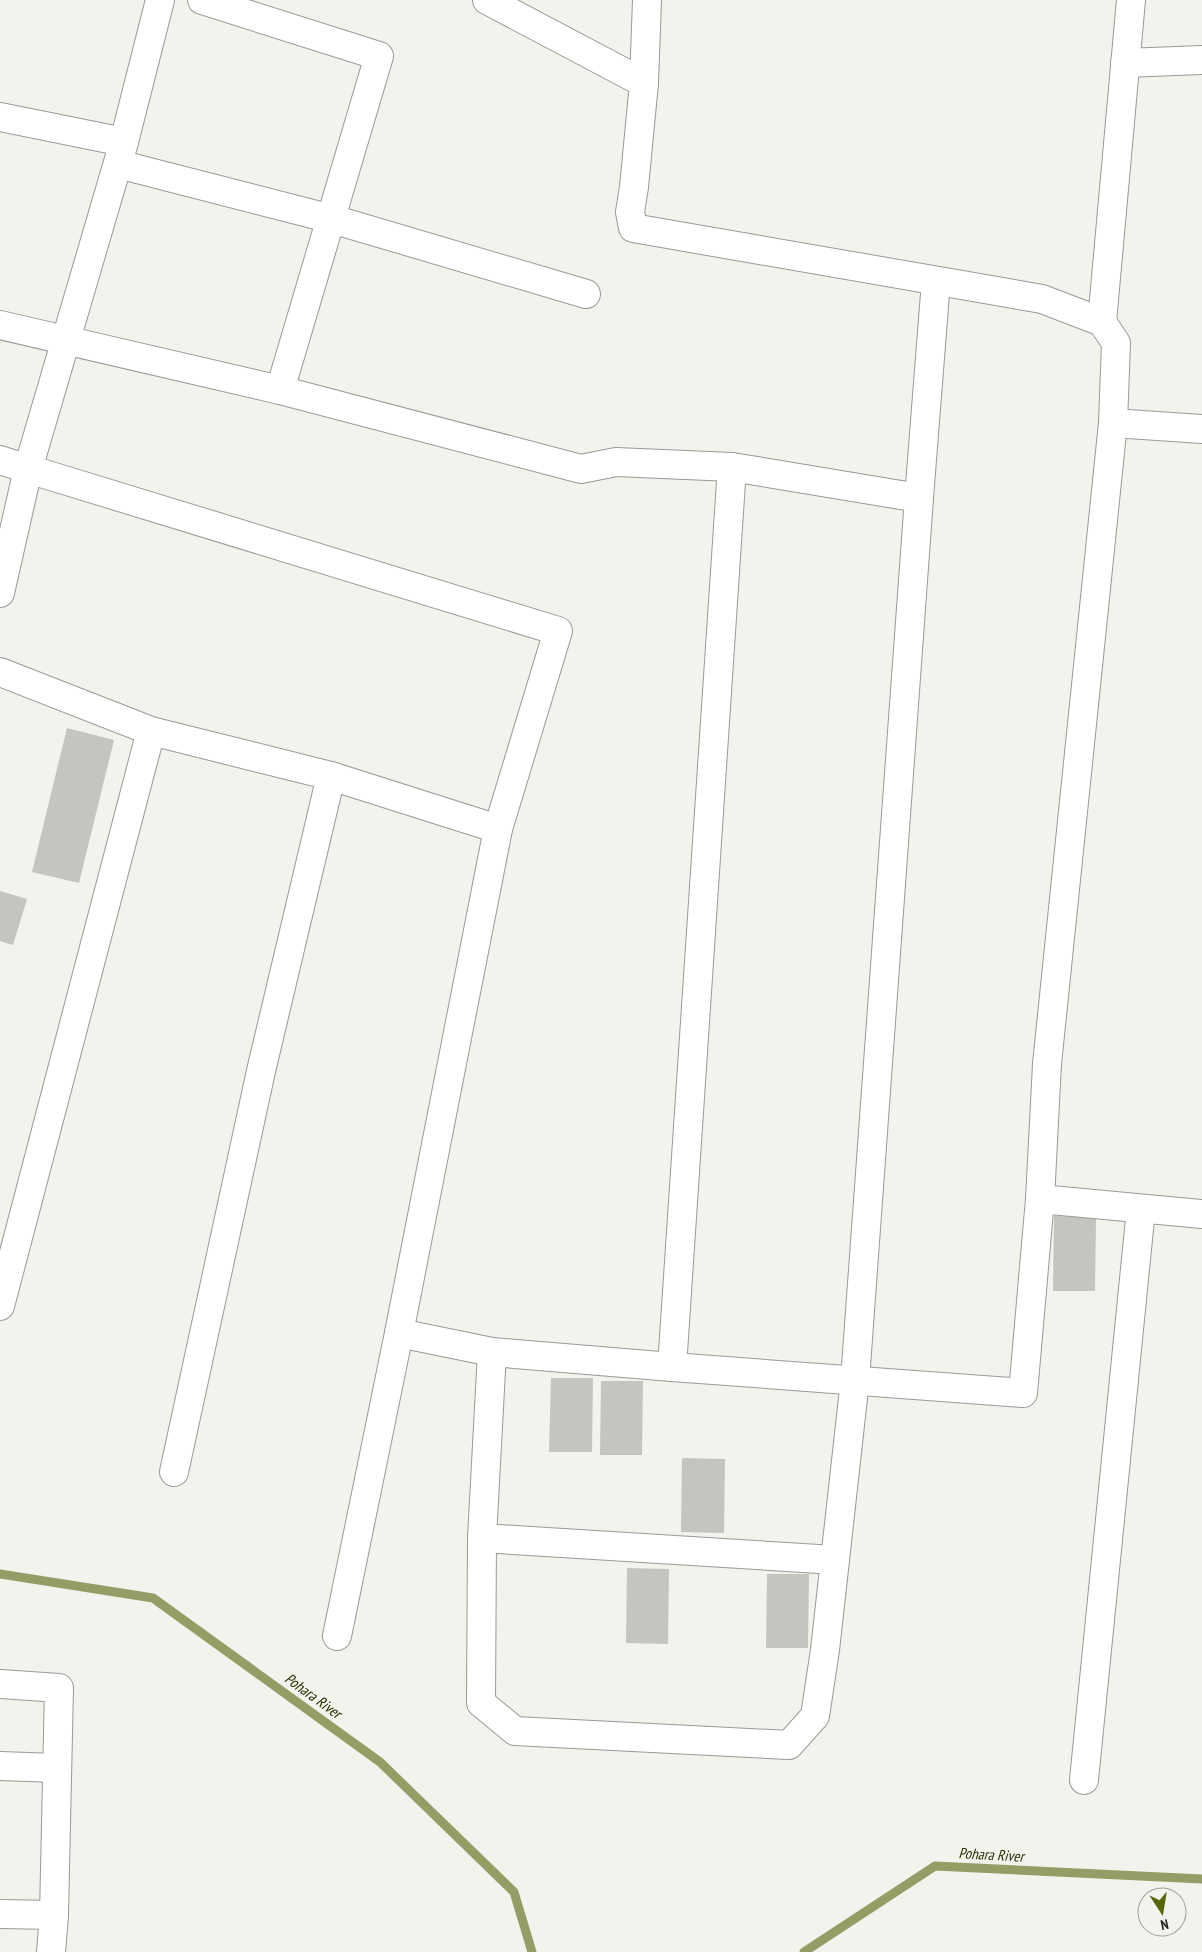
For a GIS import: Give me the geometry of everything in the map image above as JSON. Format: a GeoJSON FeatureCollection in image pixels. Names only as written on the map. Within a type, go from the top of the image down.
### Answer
{"type":"FeatureCollection","features":[{"type":"Feature","properties":{"kind":"street"},"geometry":{"type":"LineString","coordinates":[[0,593],[28,469],[121,153],[160,0]]}},
{"type":"Feature","properties":{"kind":"street"},"geometry":{"type":"LineString","coordinates":[[202,0],[379,56],[280,390]]}},
{"type":"Feature","properties":{"kind":"street"},"geometry":{"type":"LineString","coordinates":[[487,0],[644,83]]}},
{"type":"Feature","properties":{"kind":"street"},"geometry":{"type":"LineString","coordinates":[[399,1333],[492,1352],[1023,1392],[1040,1199],[1047,1064],[1113,423],[1116,343],[1102,322],[1042,299],[633,228],[630,212],[644,83],[647,0]]}},
{"type":"Feature","properties":{"kind":"street"},"geometry":{"type":"LineString","coordinates":[[1102,322],[1131,0]]}},
{"type":"Feature","properties":{"kind":"street"},"geometry":{"type":"LineString","coordinates":[[1125,63],[1202,60]]}},
{"type":"Feature","properties":{"kind":"street"},"geometry":{"type":"LineString","coordinates":[[0,117],[332,219],[586,294]]}},
{"type":"Feature","properties":{"kind":"street"},"geometry":{"type":"LineString","coordinates":[[492,1352],[482,1538],[481,1703],[515,1731],[789,1745],[815,1716],[825,1650],[855,1380],[936,281]]}},
{"type":"Feature","properties":{"kind":"street"},"geometry":{"type":"LineString","coordinates":[[0,325],[280,390],[580,469],[616,462],[732,467],[919,498]]}},
{"type":"Feature","properties":{"kind":"street"},"geometry":{"type":"LineString","coordinates":[[1113,423],[1202,429]]}},
{"type":"Feature","properties":{"kind":"street"},"geometry":{"type":"LineString","coordinates":[[0,460],[558,631],[498,829],[399,1333],[337,1636]]}},
{"type":"Feature","properties":{"kind":"street"},"geometry":{"type":"LineString","coordinates":[[672,1367],[732,467]]}},
{"type":"Feature","properties":{"kind":"street"},"geometry":{"type":"LineString","coordinates":[[0,672],[151,731],[331,776],[498,829]]}},
{"type":"Feature","properties":{"kind":"street"},"geometry":{"type":"LineString","coordinates":[[0,1306],[151,731]]}},
{"type":"Feature","properties":{"kind":"street"},"geometry":{"type":"LineString","coordinates":[[174,1472],[261,1070],[331,776]]}},
{"type":"Feature","properties":{"kind":"street"},"geometry":{"type":"LineString","coordinates":[[1040,1199],[1202,1214]]}},
{"type":"Feature","properties":{"kind":"street"},"geometry":{"type":"LineString","coordinates":[[1084,1780],[1141,1209]]}},
{"type":"Feature","properties":{"kind":"street"},"geometry":{"type":"LineString","coordinates":[[482,1538],[835,1560]]}},
{"type":"Feature","properties":{"kind":"street"},"geometry":{"type":"LineString","coordinates":[[0,1684],[59,1688],[54,1915],[51,1952]]}},
{"type":"Feature","properties":{"kind":"street"},"geometry":{"type":"LineString","coordinates":[[0,1766],[57,1768]]}},
{"type":"Feature","properties":{"kind":"street"},"geometry":{"type":"LineString","coordinates":[[0,1914],[54,1915]]}},
{"type":"Feature","properties":{"kind":"building"},"geometry":{"type":"Polygon","coordinates":[[[67,728],[114,740],[79,883],[32,872],[67,728]]]}},
{"type":"Feature","properties":{"kind":"building"},"geometry":{"type":"Polygon","coordinates":[[[0,891],[27,899],[13,945],[0,941],[0,891]]]}},
{"type":"Feature","properties":{"kind":"building"},"geometry":{"type":"Polygon","coordinates":[[[1054,1216],[1096,1217],[1095,1291],[1053,1291],[1054,1216]]]}},
{"type":"Feature","properties":{"kind":"building"},"geometry":{"type":"Polygon","coordinates":[[[551,1378],[593,1378],[592,1452],[549,1452],[551,1378]]]}},
{"type":"Feature","properties":{"kind":"building"},"geometry":{"type":"Polygon","coordinates":[[[601,1381],[643,1381],[642,1455],[600,1455],[601,1381]]]}},
{"type":"Feature","properties":{"kind":"building"},"geometry":{"type":"Polygon","coordinates":[[[682,1458],[725,1459],[724,1533],[681,1532],[682,1458]]]}},
{"type":"Feature","properties":{"kind":"building"},"geometry":{"type":"Polygon","coordinates":[[[627,1568],[669,1569],[668,1644],[626,1643],[627,1568]]]}},
{"type":"Feature","properties":{"kind":"building"},"geometry":{"type":"Polygon","coordinates":[[[767,1574],[809,1574],[808,1648],[766,1648],[767,1574]]]}},
{"type":"Feature","properties":{"kind":"waterway","name":"Pohara River"},"geometry":{"type":"LineString","coordinates":[[0,1574],[153,1598],[380,1762],[514,1892],[532,1952]]}},
{"type":"Feature","properties":{"kind":"waterway","name":"Pohara River"},"geometry":{"type":"LineString","coordinates":[[804,1952],[935,1866],[1202,1879]]}}]}
